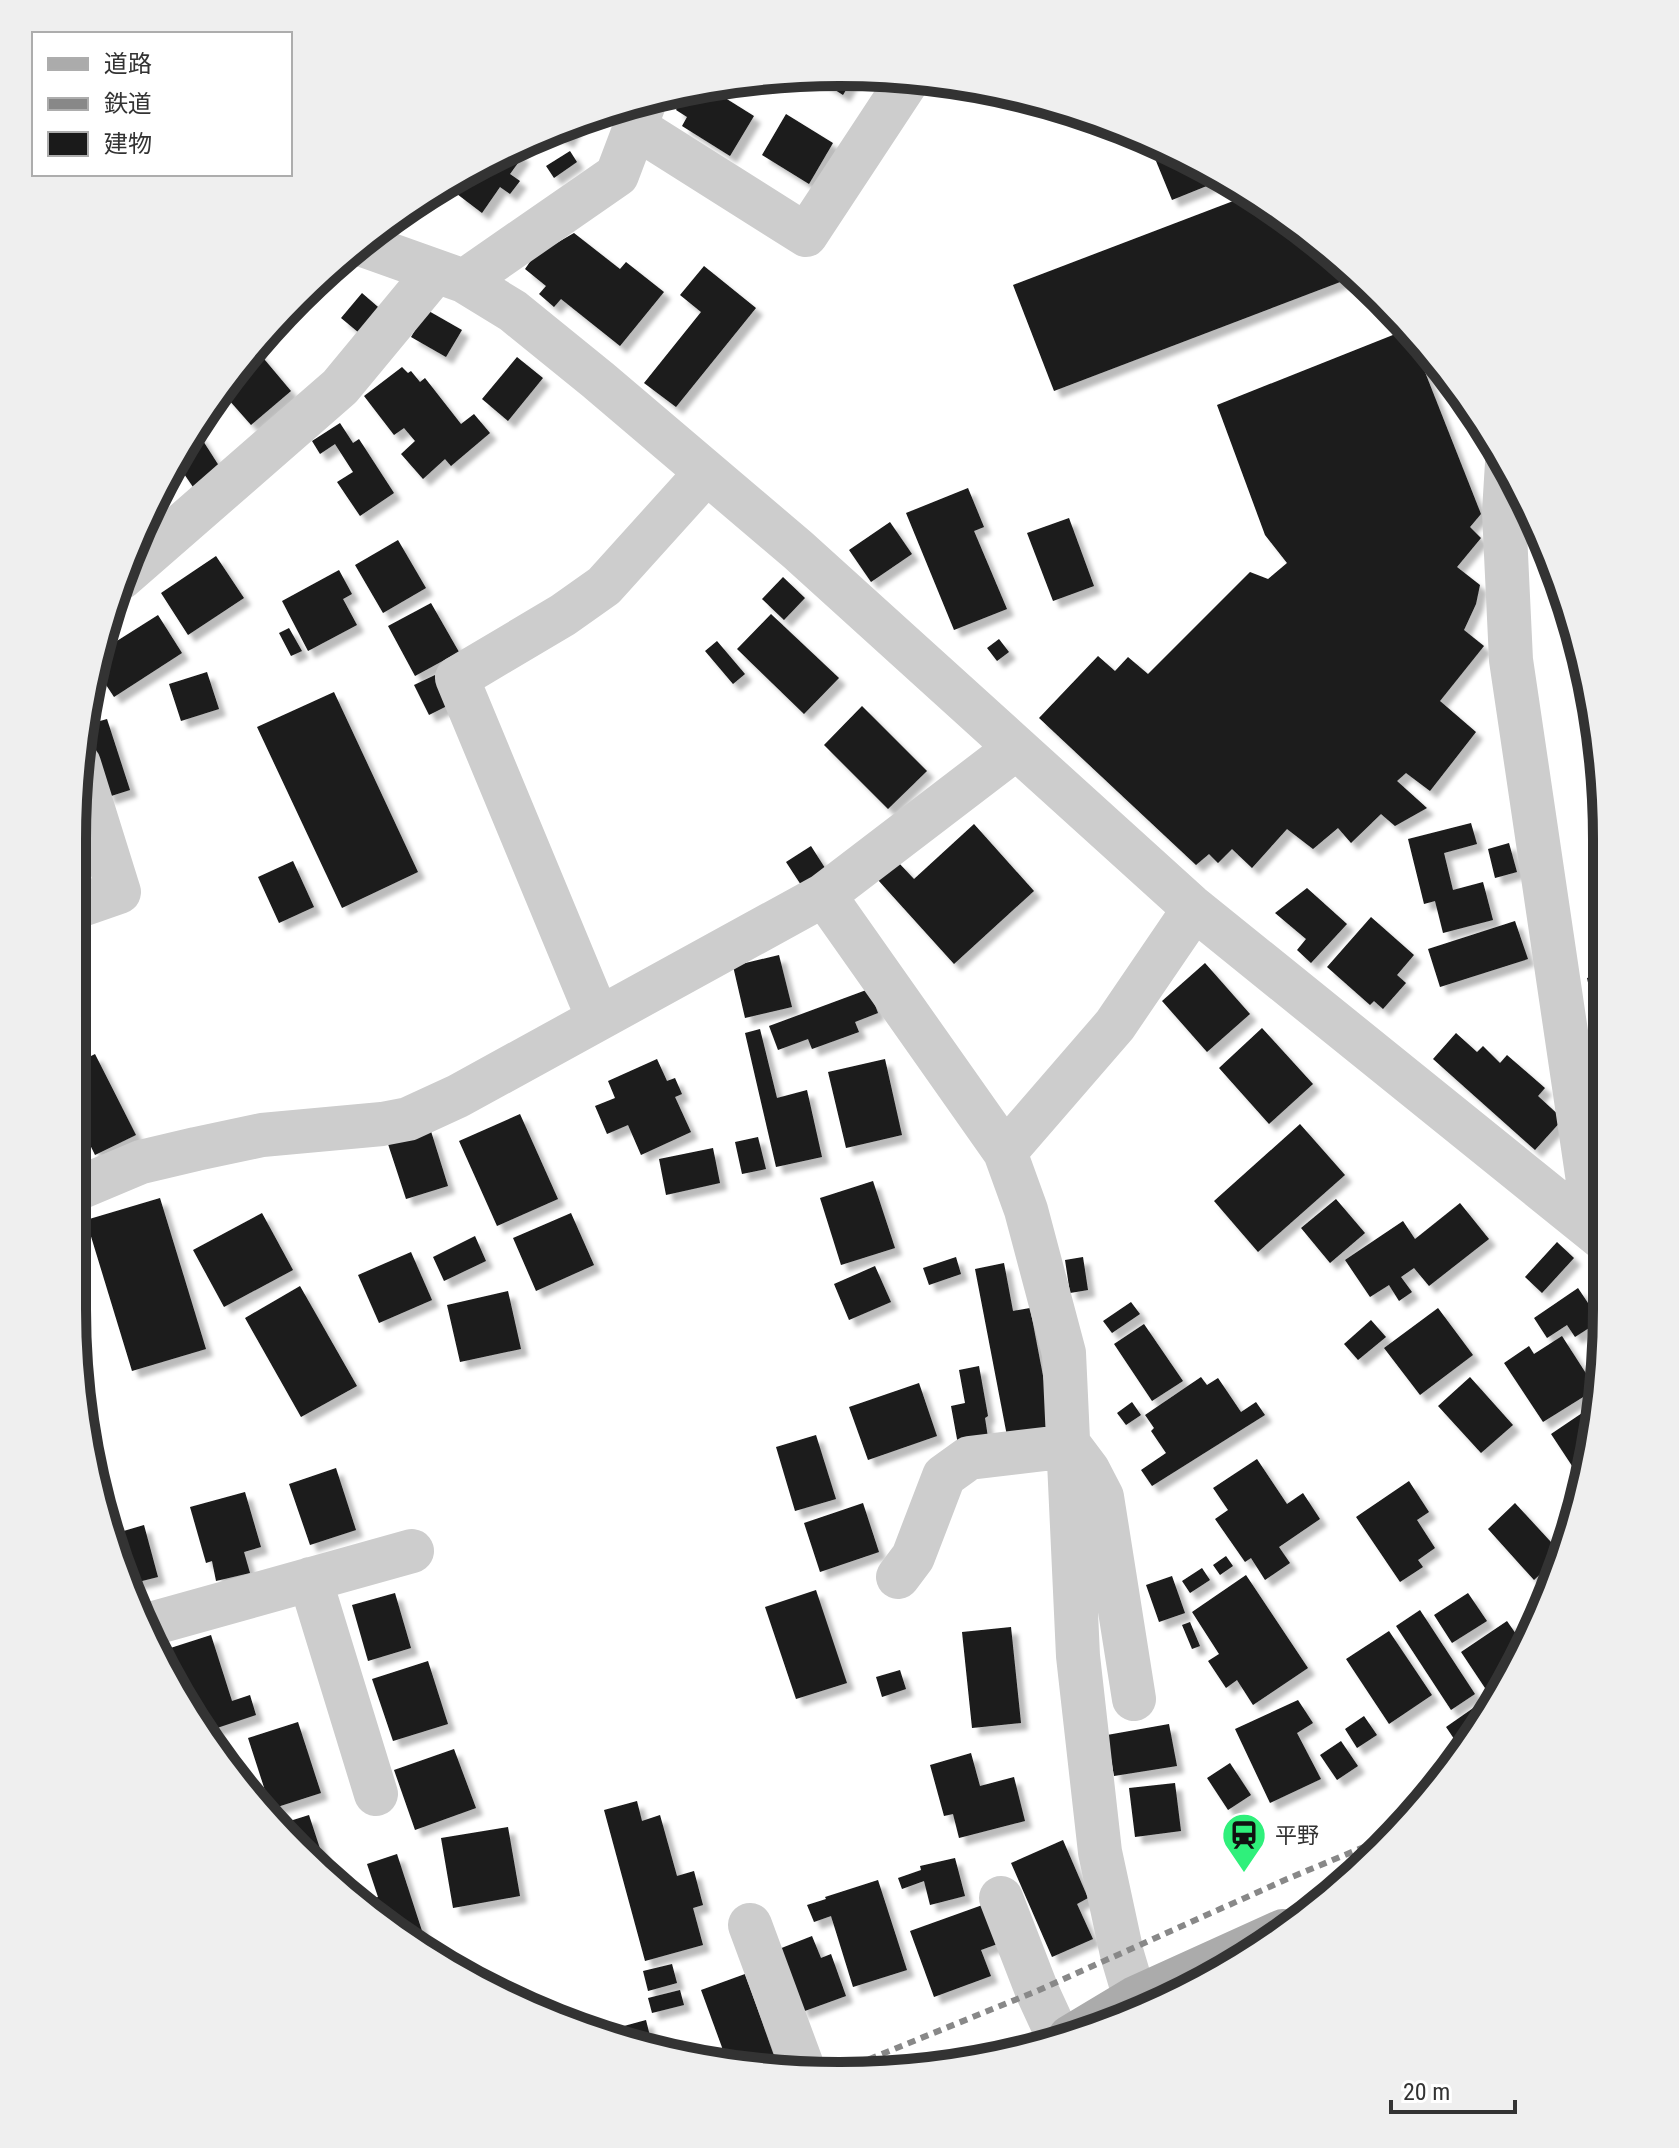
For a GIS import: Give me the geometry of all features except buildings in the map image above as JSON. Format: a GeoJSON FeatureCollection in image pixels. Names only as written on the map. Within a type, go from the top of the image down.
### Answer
{"type":"FeatureCollection","features":[{"type":"Feature","properties":{"kind":"street"},"geometry":{"type":"LineString","coordinates":[[144,548],[164,523],[340,387],[450,276],[617,175],[640,114],[806,235],[902,89]]}},
{"type":"Feature","properties":{"kind":"street"},"geometry":{"type":"LineString","coordinates":[[373,249],[450,276],[525,321],[798,550],[1194,909],[1592,1229]]}},
{"type":"Feature","properties":{"kind":"street"},"geometry":{"type":"LineString","coordinates":[[598,1018],[457,678],[563,615],[604,586],[706,473]]}},
{"type":"Feature","properties":{"kind":"street"},"geometry":{"type":"LineString","coordinates":[[1505,488],[1511,660],[1588,1181],[1592,1229]]}},
{"type":"Feature","properties":{"kind":"street"},"geometry":{"type":"LineString","coordinates":[[86,1185],[141,1162],[262,1135],[408,1119],[458,1096],[824,895],[1015,749]]}},
{"type":"Feature","properties":{"kind":"street"},"geometry":{"type":"LineString","coordinates":[[86,903],[119,892],[88,792]]}},
{"type":"Feature","properties":{"kind":"street"},"geometry":{"type":"LineString","coordinates":[[824,895],[1005,1152],[1026,1210],[1064,1353],[1078,1656],[1100,1852],[1135,2002]]}},
{"type":"Feature","properties":{"kind":"street"},"geometry":{"type":"LineString","coordinates":[[1005,1152],[1115,1025],[1194,909]]}},
{"type":"Feature","properties":{"kind":"street"},"geometry":{"type":"LineString","coordinates":[[898,1577],[913,1557],[944,1476],[969,1458],[1070,1446]]}},
{"type":"Feature","properties":{"kind":"street"},"geometry":{"type":"LineString","coordinates":[[1070,1446],[1088,1470],[1102,1497],[1134,1699]]}},
{"type":"Feature","properties":{"kind":"street"},"geometry":{"type":"LineString","coordinates":[[155,1623],[412,1551]]}},
{"type":"Feature","properties":{"kind":"street"},"geometry":{"type":"LineString","coordinates":[[310,1579],[376,1794]]}},
{"type":"Feature","properties":{"kind":"street"},"geometry":{"type":"LineString","coordinates":[[1001,1898],[1055,2030]]}},
{"type":"Feature","properties":{"kind":"street"},"geometry":{"type":"LineString","coordinates":[[750,1925],[800,2060]]}},
{"type":"Feature","properties":{"kind":"railway"},"geometry":{"type":"LineString","coordinates":[[864,2061],[1037,1991],[1367,1846]]}},
{"type":"Feature","properties":{"kind":"place","name":"平野"},"geometry":{"type":"Point","coordinates":[1244,1874]}}]}
